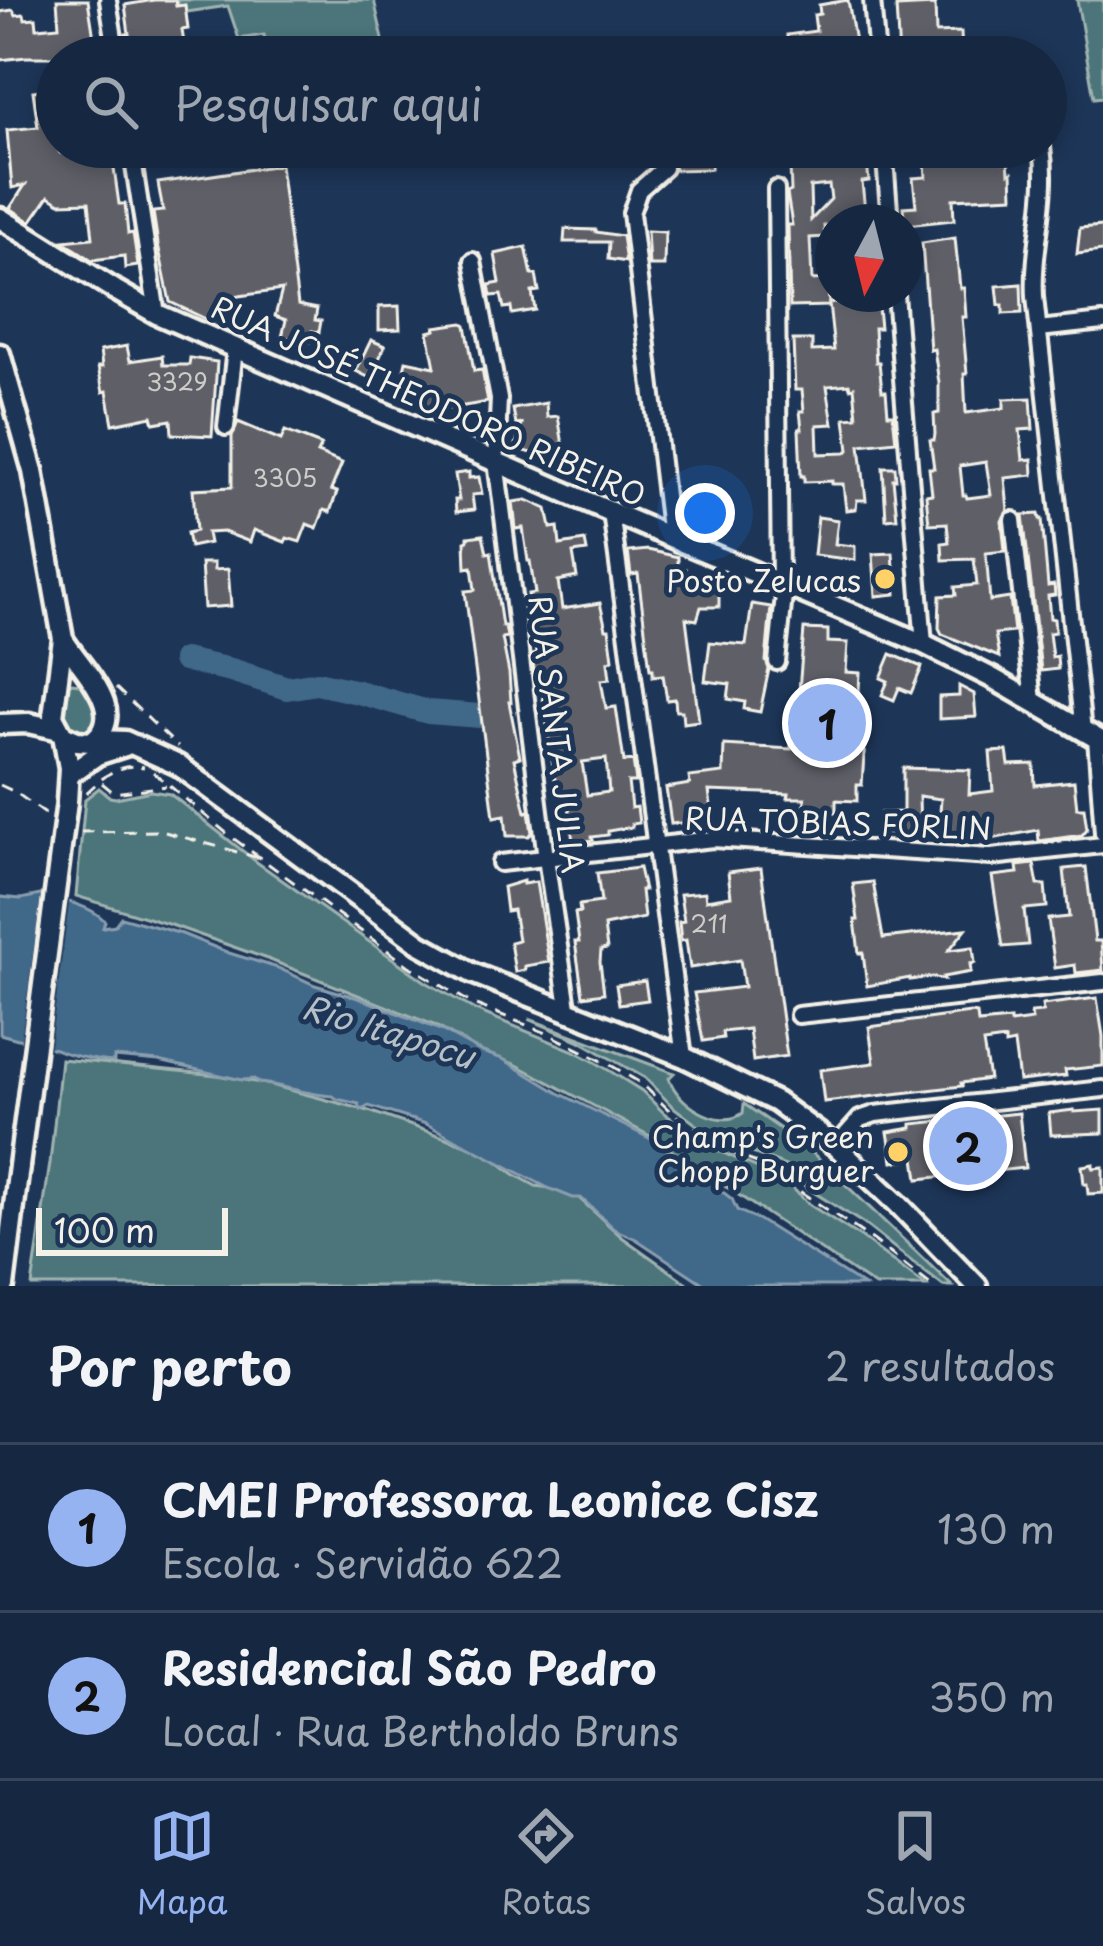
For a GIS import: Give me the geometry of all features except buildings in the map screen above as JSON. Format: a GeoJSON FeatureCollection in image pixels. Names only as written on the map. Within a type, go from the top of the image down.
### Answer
{"type":"FeatureCollection","features":[{"type":"Feature","properties":{"kind":"main road","name":"RUA JOSÉ THEODORO RIBEIRO"},"geometry":{"type":"LineString","coordinates":[[0,218],[158,314],[924,644],[1094,737]]}},
{"type":"Feature","properties":{"kind":"main road"},"geometry":{"type":"LineString","coordinates":[[0,354],[33,471],[63,639],[53,716],[62,733],[73,789]]}},
{"type":"Feature","properties":{"kind":"main road"},"geometry":{"type":"LineString","coordinates":[[4,1286],[73,789],[107,715],[107,688],[63,639]]}},
{"type":"Feature","properties":{"kind":"main road"},"geometry":{"type":"LineString","coordinates":[[56,691],[63,682],[76,678],[107,688]]}},
{"type":"Feature","properties":{"kind":"main road"},"geometry":{"type":"LineString","coordinates":[[0,724],[29,723],[77,741],[125,740],[178,764],[420,944],[472,973],[684,1057],[776,1102],[836,1146],[977,1286]]}},
{"type":"Feature","properties":{"kind":"main road"},"geometry":{"type":"LineString","coordinates":[[73,789],[108,751],[139,746]]}},
{"type":"Feature","properties":{"kind":"street"},"geometry":{"type":"LineString","coordinates":[[108,0],[114,36]]}},
{"type":"Feature","properties":{"kind":"street"},"geometry":{"type":"LineString","coordinates":[[872,0],[875,36]]}},
{"type":"Feature","properties":{"kind":"street"},"geometry":{"type":"LineString","coordinates":[[134,168],[158,314]]}},
{"type":"Feature","properties":{"kind":"street"},"geometry":{"type":"LineString","coordinates":[[664,168],[639,190],[631,213],[670,537]]}},
{"type":"Feature","properties":{"kind":"street"},"geometry":{"type":"LineString","coordinates":[[886,168],[889,204]]}},
{"type":"Feature","properties":{"kind":"street"},"geometry":{"type":"LineString","coordinates":[[1044,168],[1033,274],[1103,833]]}},
{"type":"Feature","properties":{"kind":"street"},"geometry":{"type":"LineString","coordinates":[[776,189],[783,585],[777,662]]}},
{"type":"Feature","properties":{"kind":"street","name":"RUA SANTA JULIA"},"geometry":{"type":"LineString","coordinates":[[473,261],[499,399],[496,461],[569,1013]]}},
{"type":"Feature","properties":{"kind":"street"},"geometry":{"type":"LineString","coordinates":[[897,312],[924,644]]}},
{"type":"Feature","properties":{"kind":"street"},"geometry":{"type":"LineString","coordinates":[[1039,329],[1103,322]]}},
{"type":"Feature","properties":{"kind":"street"},"geometry":{"type":"LineString","coordinates":[[226,427],[235,349]]}},
{"type":"Feature","properties":{"kind":"street"},"geometry":{"type":"LineString","coordinates":[[611,512],[684,1057]]}},
{"type":"Feature","properties":{"kind":"street"},"geometry":{"type":"LineString","coordinates":[[1013,520],[1033,701]]}},
{"type":"Feature","properties":{"kind":"street","name":"RUA TOBIAS FORLIN"},"geometry":{"type":"LineString","coordinates":[[500,863],[712,839],[991,856],[1103,845]]}},
{"type":"Feature","properties":{"kind":"street"},"geometry":{"type":"LineString","coordinates":[[798,1015],[1103,982]]}},
{"type":"Feature","properties":{"kind":"street"},"geometry":{"type":"LineString","coordinates":[[836,1146],[855,1123],[875,1114],[1103,1089]]}},
{"type":"Feature","properties":{"kind":"path"},"geometry":{"type":"LineString","coordinates":[[107,688],[184,753]]}},
{"type":"Feature","properties":{"kind":"path"},"geometry":{"type":"LineString","coordinates":[[73,789],[84,795],[112,770],[139,766],[151,771],[261,859],[429,979],[471,1003],[600,1059],[642,1084],[670,1112],[712,1141],[740,1157],[778,1169],[807,1197],[932,1286]]}},
{"type":"Feature","properties":{"kind":"path"},"geometry":{"type":"LineString","coordinates":[[100,780],[114,793],[167,786]]}},
{"type":"Feature","properties":{"kind":"path"},"geometry":{"type":"LineString","coordinates":[[0,785],[57,823]]}},
{"type":"Feature","properties":{"kind":"path"},"geometry":{"type":"LineString","coordinates":[[70,830],[161,831],[261,859]]}},
{"type":"Feature","properties":{"kind":"green space"},"geometry":{"type":"Polygon","coordinates":[[[177,0],[374,0],[382,36],[238,36],[228,6],[180,13],[177,0]]]}},
{"type":"Feature","properties":{"kind":"green space"},"geometry":{"type":"Polygon","coordinates":[[[1077,0],[1103,0],[1103,97],[1094,98],[1077,0]]]}},
{"type":"Feature","properties":{"kind":"green space"},"geometry":{"type":"Polygon","coordinates":[[[72,683],[92,690],[103,708],[95,735],[63,730],[60,698],[72,683]]]}},
{"type":"Feature","properties":{"kind":"green space"},"geometry":{"type":"Polygon","coordinates":[[[99,788],[116,798],[151,791],[170,794],[426,982],[475,1010],[597,1063],[642,1091],[714,1149],[783,1179],[810,1205],[926,1286],[875,1286],[650,1136],[434,1025],[265,958],[76,896],[85,799],[99,788]]]}},
{"type":"Feature","properties":{"kind":"green space"},"geometry":{"type":"Polygon","coordinates":[[[529,1019],[674,1073],[669,1078],[681,1097],[712,1117],[734,1118],[743,1113],[744,1104],[805,1146],[952,1286],[943,1286],[864,1224],[807,1188],[788,1167],[714,1138],[645,1078],[529,1019]]]}},
{"type":"Feature","properties":{"kind":"green space"},"geometry":{"type":"Polygon","coordinates":[[[61,1059],[271,1085],[369,1111],[484,1151],[536,1186],[571,1191],[622,1237],[691,1286],[32,1286],[61,1059]]]}},
{"type":"Feature","properties":{"kind":"water","name":"Rio Itapocu"},"geometry":{"type":"Polygon","coordinates":[[[40,895],[92,911],[105,921],[103,927],[115,925],[121,917],[278,968],[503,1059],[657,1142],[732,1199],[737,1210],[864,1286],[707,1286],[616,1230],[581,1198],[548,1188],[426,1124],[254,1079],[159,1061],[93,1059],[0,1034],[0,897],[40,895]]]}},
{"type":"Feature","properties":{"kind":"pier"},"geometry":{"type":"Polygon","coordinates":[[[42,889],[70,896],[49,1053],[20,1046],[42,889]]]}},
{"type":"Feature","properties":{"kind":"waterway"},"geometry":{"type":"LineString","coordinates":[[184,660],[287,688],[317,683],[428,712],[480,716]]}},
{"type":"Feature","properties":{"kind":"place","name":"Posto Zelucas"},"geometry":{"type":"Point","coordinates":[885,579]}},
{"type":"Feature","properties":{"kind":"place","name":"CMEI Professora Leonice Cisz"},"geometry":{"type":"Point","coordinates":[827,723]}},
{"type":"Feature","properties":{"kind":"place","name":"Residencial São Pedro"},"geometry":{"type":"Point","coordinates":[968,1146]}},
{"type":"Feature","properties":{"kind":"place","name":"Champ's Green Chopp Burguer"},"geometry":{"type":"Point","coordinates":[898,1152]}}]}
